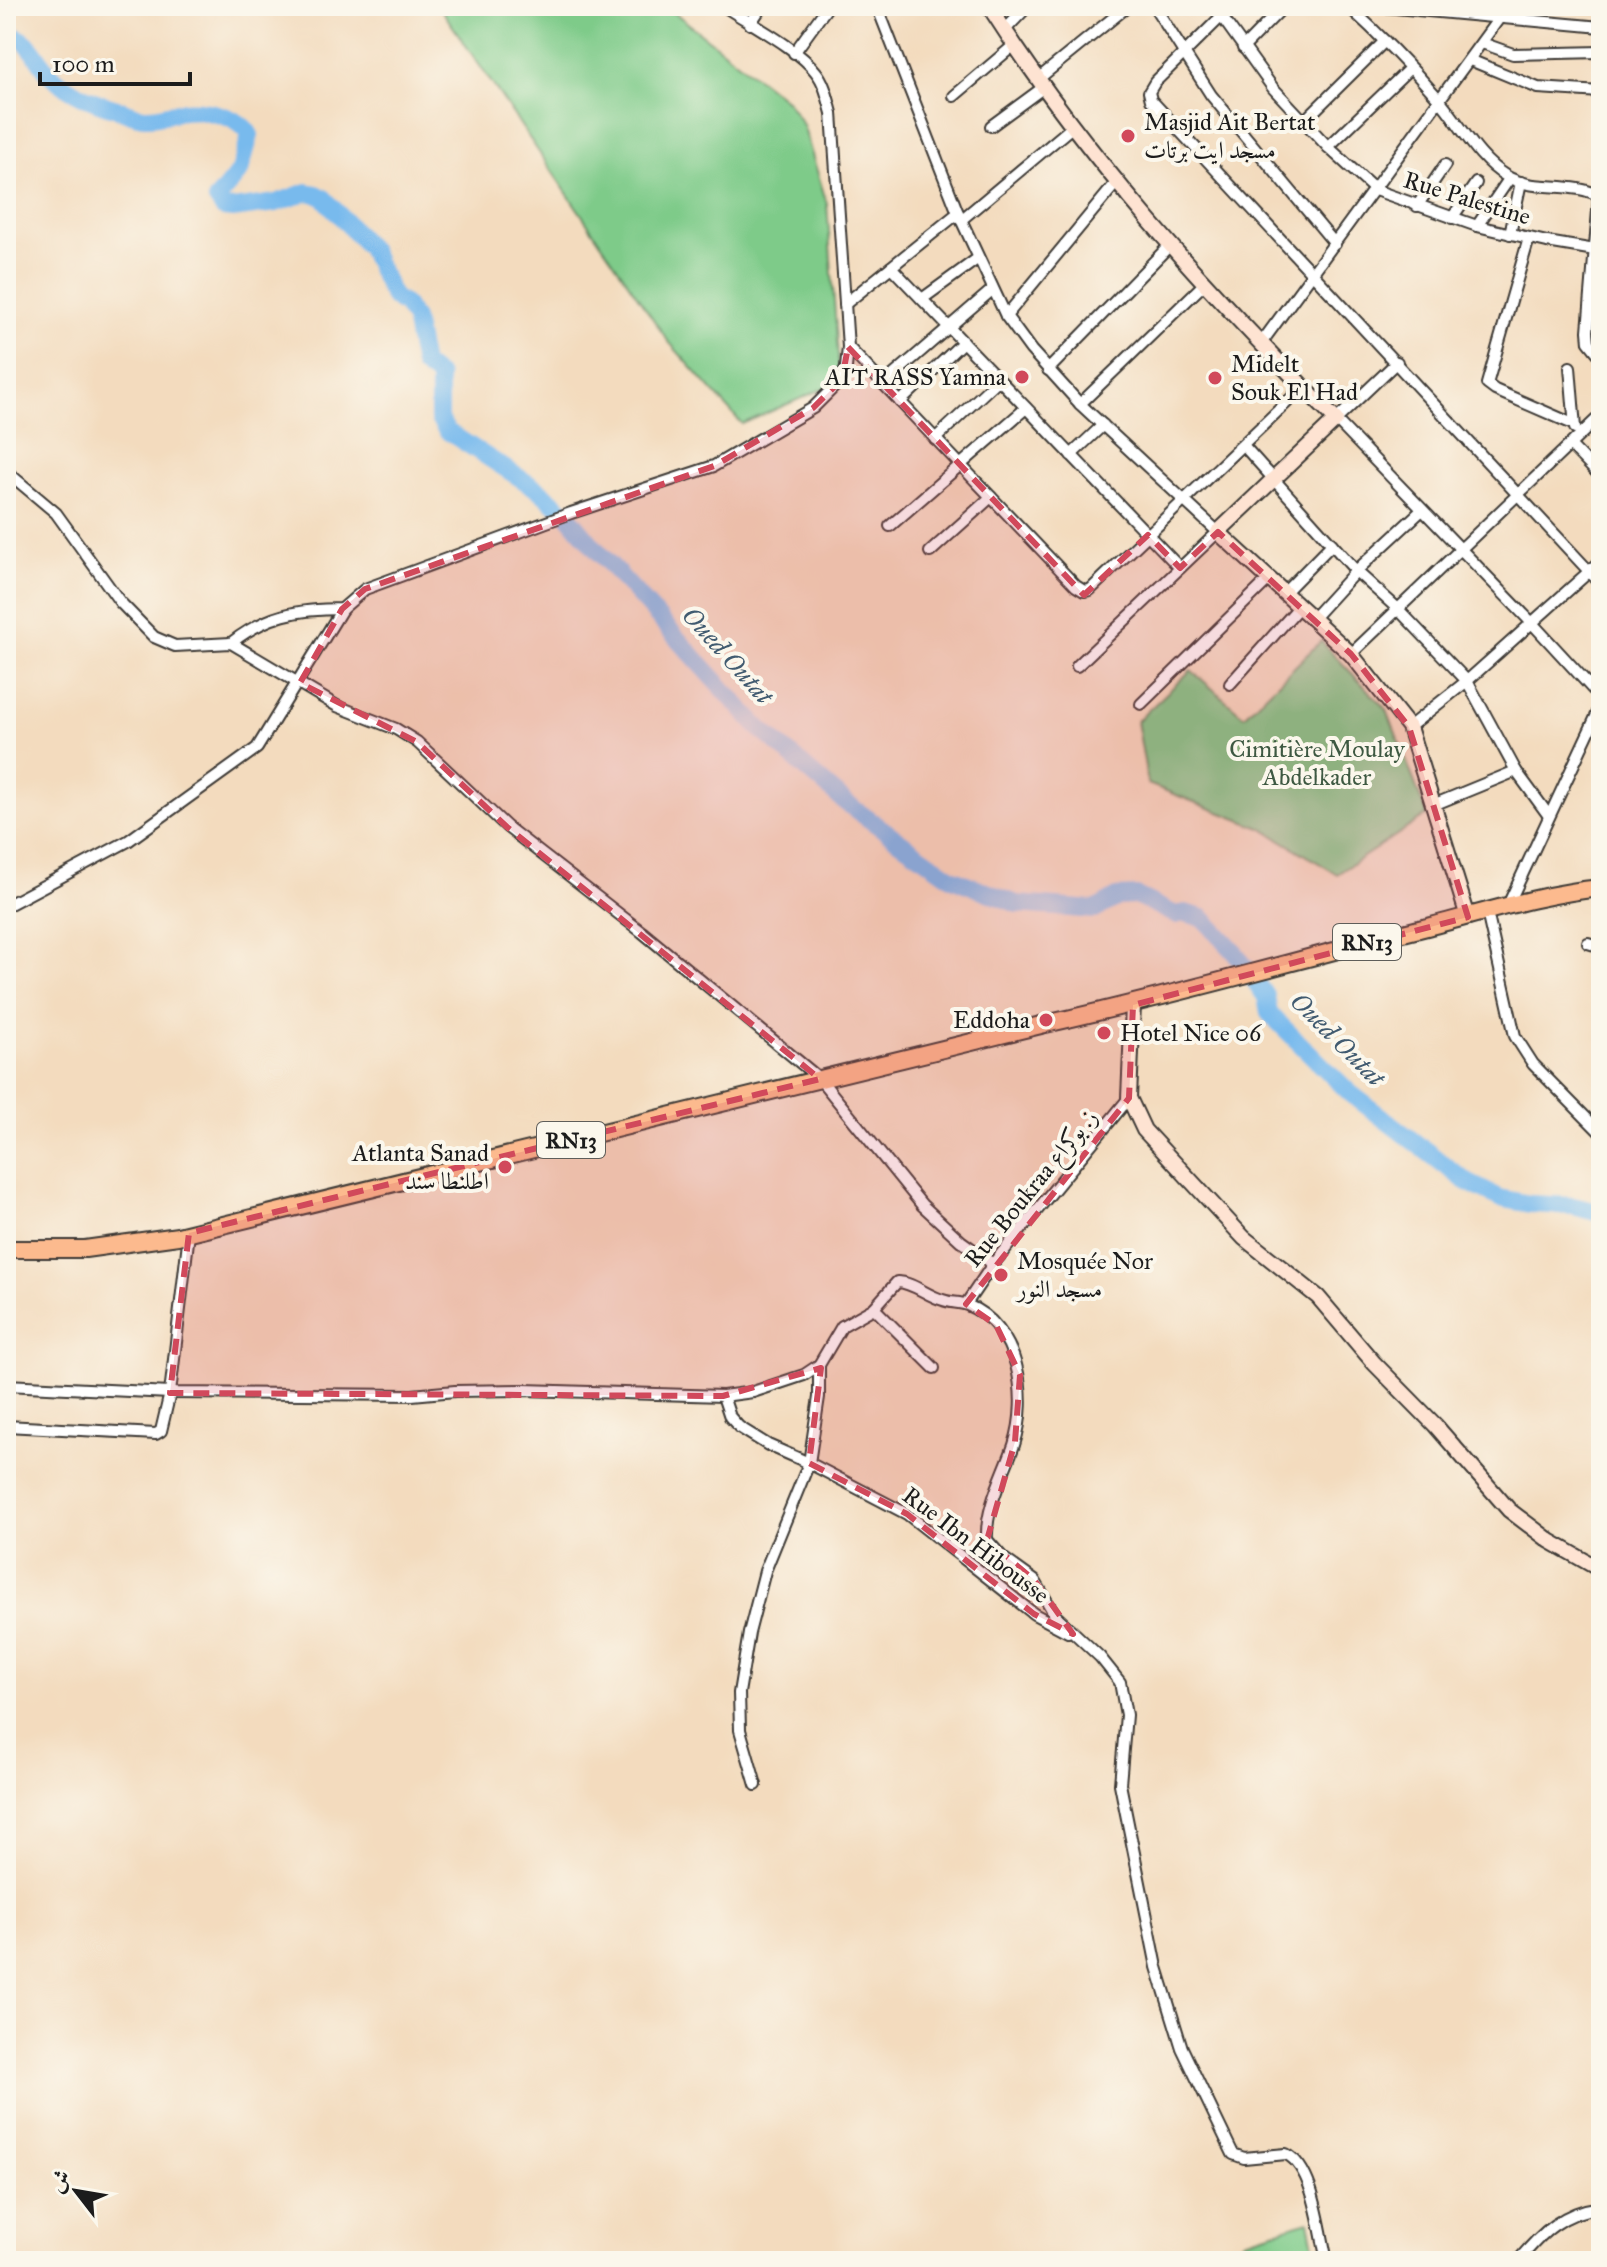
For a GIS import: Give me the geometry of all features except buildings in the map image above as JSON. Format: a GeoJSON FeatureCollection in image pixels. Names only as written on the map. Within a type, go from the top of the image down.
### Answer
{"type":"FeatureCollection","features":[{"type":"Feature","properties":{"kind":"main road","name":"RN13"},"geometry":{"type":"LineString","coordinates":[[6,1249],[85,1249],[189,1233],[1133,1005],[1266,967],[1565,891],[1601,888]]}},
{"type":"Feature","properties":{"kind":"street"},"geometry":{"type":"LineString","coordinates":[[6,906],[128,841],[257,748],[300,683],[342,609],[365,589],[571,513],[714,466],[813,408],[842,379],[848,347],[832,113],[822,81],[815,69],[724,6]]}},
{"type":"Feature","properties":{"kind":"street"},"geometry":{"type":"LineString","coordinates":[[750,24],[762,6]]}},
{"type":"Feature","properties":{"kind":"street"},"geometry":{"type":"LineString","coordinates":[[794,53],[828,6]]}},
{"type":"Feature","properties":{"kind":"street"},"geometry":{"type":"LineString","coordinates":[[877,6],[959,217],[1006,316],[1048,370],[1080,404],[1351,654],[1409,727],[1468,917]]}},
{"type":"Feature","properties":{"kind":"street"},"geometry":{"type":"LineString","coordinates":[[989,6],[1013,46],[1072,127],[1169,246],[1601,698]]}},
{"type":"Feature","properties":{"kind":"street"},"geometry":{"type":"LineString","coordinates":[[1005,30],[1028,6]]}},
{"type":"Feature","properties":{"kind":"street"},"geometry":{"type":"LineString","coordinates":[[991,126],[1128,6]]}},
{"type":"Feature","properties":{"kind":"street"},"geometry":{"type":"LineString","coordinates":[[1154,6],[1211,95],[1335,244]]}},
{"type":"Feature","properties":{"kind":"street","name":"Rue Palestine"},"geometry":{"type":"LineString","coordinates":[[1214,6],[1273,88],[1303,122],[1375,190],[1477,226],[1597,250]]}},
{"type":"Feature","properties":{"kind":"street"},"geometry":{"type":"LineString","coordinates":[[1232,6],[1155,82],[1149,97],[1397,362],[1516,496],[1601,584]]}},
{"type":"Feature","properties":{"kind":"street"},"geometry":{"type":"LineString","coordinates":[[1243,48],[1284,6]]}},
{"type":"Feature","properties":{"kind":"street"},"geometry":{"type":"LineString","coordinates":[[1348,6],[1440,100],[1480,153],[1515,180],[1571,188],[1600,196]]}},
{"type":"Feature","properties":{"kind":"street"},"geometry":{"type":"LineString","coordinates":[[1374,6],[1462,10],[1601,27]]}},
{"type":"Feature","properties":{"kind":"street"},"geometry":{"type":"LineString","coordinates":[[1262,342],[1508,6]]}},
{"type":"Feature","properties":{"kind":"street"},"geometry":{"type":"LineString","coordinates":[[1303,122],[1385,41]]}},
{"type":"Feature","properties":{"kind":"street"},"geometry":{"type":"LineString","coordinates":[[1482,43],[1513,54],[1601,52]]}},
{"type":"Feature","properties":{"kind":"street"},"geometry":{"type":"LineString","coordinates":[[954,96],[1013,46]]}},
{"type":"Feature","properties":{"kind":"street"},"geometry":{"type":"LineString","coordinates":[[1470,60],[1538,88],[1601,92]]}},
{"type":"Feature","properties":{"kind":"street"},"geometry":{"type":"LineString","coordinates":[[1328,147],[1410,68]]}},
{"type":"Feature","properties":{"kind":"street"},"geometry":{"type":"LineString","coordinates":[[845,304],[1072,127]]}},
{"type":"Feature","properties":{"kind":"street"},"geometry":{"type":"LineString","coordinates":[[1417,206],[1445,165]]}},
{"type":"Feature","properties":{"kind":"street"},"geometry":{"type":"LineString","coordinates":[[1600,353],[1589,342],[1588,331],[1601,174]]}},
{"type":"Feature","properties":{"kind":"street"},"geometry":{"type":"LineString","coordinates":[[1477,226],[1515,180]]}},
{"type":"Feature","properties":{"kind":"street"},"geometry":{"type":"LineString","coordinates":[[1510,234],[1515,180]]}},
{"type":"Feature","properties":{"kind":"street"},"geometry":{"type":"LineString","coordinates":[[1006,316],[1116,183]]}},
{"type":"Feature","properties":{"kind":"street"},"geometry":{"type":"LineString","coordinates":[[1452,218],[1476,183]]}},
{"type":"Feature","properties":{"kind":"street"},"geometry":{"type":"LineString","coordinates":[[1529,238],[1487,384],[1573,424]]}},
{"type":"Feature","properties":{"kind":"street"},"geometry":{"type":"LineString","coordinates":[[1048,370],[1169,246]]}},
{"type":"Feature","properties":{"kind":"street"},"geometry":{"type":"LineString","coordinates":[[922,299],[977,259]]}},
{"type":"Feature","properties":{"kind":"street"},"geometry":{"type":"LineString","coordinates":[[891,267],[1180,568]]}},
{"type":"Feature","properties":{"kind":"street"},"geometry":{"type":"LineString","coordinates":[[1080,404],[1205,283]]}},
{"type":"Feature","properties":{"kind":"street"},"geometry":{"type":"LineString","coordinates":[[883,384],[992,290]]}},
{"type":"Feature","properties":{"kind":"street"},"geometry":{"type":"LineString","coordinates":[[900,402],[963,342]]}},
{"type":"Feature","properties":{"kind":"street"},"geometry":{"type":"LineString","coordinates":[[848,347],[1084,591],[1090,590],[1303,387]]}},
{"type":"Feature","properties":{"kind":"street"},"geometry":{"type":"LineString","coordinates":[[1077,666],[1397,362]]}},
{"type":"Feature","properties":{"kind":"street"},"geometry":{"type":"LineString","coordinates":[[1570,367],[1573,424],[1579,436]]}},
{"type":"Feature","properties":{"kind":"street"},"geometry":{"type":"LineString","coordinates":[[935,439],[999,379]]}},
{"type":"Feature","properties":{"kind":"street"},"geometry":{"type":"LineString","coordinates":[[890,526],[1026,408]]}},
{"type":"Feature","properties":{"kind":"street"},"geometry":{"type":"LineString","coordinates":[[1351,654],[1601,415]]}},
{"type":"Feature","properties":{"kind":"street"},"geometry":{"type":"LineString","coordinates":[[1071,455],[1103,425]]}},
{"type":"Feature","properties":{"kind":"street"},"geometry":{"type":"LineString","coordinates":[[1243,445],[1356,571],[1398,609],[1467,681],[1516,771],[1549,816]]}},
{"type":"Feature","properties":{"kind":"street"},"geometry":{"type":"LineString","coordinates":[[1570,445],[1601,477]]}},
{"type":"Feature","properties":{"kind":"street"},"geometry":{"type":"LineString","coordinates":[[6,471],[56,513],[120,602],[154,637],[175,646],[231,643],[272,618],[342,609]]}},
{"type":"Feature","properties":{"kind":"street"},"geometry":{"type":"LineString","coordinates":[[930,552],[991,497]]}},
{"type":"Feature","properties":{"kind":"street"},"geometry":{"type":"LineString","coordinates":[[1313,618],[1356,571],[1422,510]]}},
{"type":"Feature","properties":{"kind":"street"},"geometry":{"type":"LineString","coordinates":[[1284,593],[1332,544]]}},
{"type":"Feature","properties":{"kind":"street"},"geometry":{"type":"LineString","coordinates":[[1409,727],[1467,681],[1601,561]]}},
{"type":"Feature","properties":{"kind":"street"},"geometry":{"type":"LineString","coordinates":[[1141,704],[1269,579]]}},
{"type":"Feature","properties":{"kind":"street"},"geometry":{"type":"LineString","coordinates":[[1230,684],[1299,607]]}},
{"type":"Feature","properties":{"kind":"street"},"geometry":{"type":"LineString","coordinates":[[231,643],[337,706],[396,729],[417,742],[527,844],[654,942],[820,1079],[922,1205],[942,1225],[993,1264]]}},
{"type":"Feature","properties":{"kind":"street"},"geometry":{"type":"LineString","coordinates":[[1508,905],[1601,706]]}},
{"type":"Feature","properties":{"kind":"street"},"geometry":{"type":"LineString","coordinates":[[1433,805],[1516,771]]}},
{"type":"Feature","properties":{"kind":"street"},"geometry":{"type":"LineString","coordinates":[[1487,912],[1515,1036],[1533,1064],[1601,1133]]}},
{"type":"Feature","properties":{"kind":"street"},"geometry":{"type":"LineString","coordinates":[[1588,943],[1601,947]]}},
{"type":"Feature","properties":{"kind":"street"},"geometry":{"type":"LineString","coordinates":[[1133,1005],[1129,1098],[1144,1130],[1244,1238],[1318,1297],[1509,1510],[1550,1541],[1601,1570]]}},
{"type":"Feature","properties":{"kind":"street","name":"Rue Boukraa ز. بوكراع"},"geometry":{"type":"LineString","coordinates":[[966,1304],[993,1264],[1129,1098]]}},
{"type":"Feature","properties":{"kind":"street"},"geometry":{"type":"LineString","coordinates":[[6,1426],[156,1434],[164,1422],[170,1393],[189,1233]]}},
{"type":"Feature","properties":{"kind":"street"},"geometry":{"type":"LineString","coordinates":[[6,1385],[170,1393],[412,1395],[524,1390],[723,1396],[753,1392],[804,1375],[819,1365],[842,1326],[874,1308],[893,1284],[902,1282],[932,1297],[966,1304],[996,1325],[1020,1375],[1020,1414],[1015,1442],[995,1497],[987,1540],[1003,1558],[1035,1581],[1055,1615],[1100,1657],[1120,1682],[1126,1715],[1120,1765],[1123,1805],[1157,1967],[1182,2048],[1233,2154],[1244,2158],[1286,2154],[1300,2163],[1308,2180],[1327,2261]]}},
{"type":"Feature","properties":{"kind":"street"},"geometry":{"type":"LineString","coordinates":[[874,1308],[934,1368]]}},
{"type":"Feature","properties":{"kind":"street"},"geometry":{"type":"LineString","coordinates":[[756,1785],[738,1713],[748,1641],[765,1571],[809,1463],[819,1397],[819,1365]]}},
{"type":"Feature","properties":{"kind":"street","name":"Rue Ibn Hibousse"},"geometry":{"type":"LineString","coordinates":[[723,1396],[730,1417],[739,1427],[768,1445],[907,1514],[1034,1614],[1052,1626],[1073,1634]]}},
{"type":"Feature","properties":{"kind":"street"},"geometry":{"type":"LineString","coordinates":[[1518,2261],[1535,2242],[1569,2214],[1601,2207]]}},
{"type":"Feature","properties":{"kind":"highlighted area"},"geometry":{"type":"Polygon","coordinates":[[[848,347],[1084,595],[1148,535],[1180,568],[1218,532],[1351,654],[1409,727],[1468,917],[1133,1005],[1129,1098],[966,1304],[996,1325],[1020,1375],[1015,1442],[987,1540],[1035,1581],[1073,1634],[1034,1614],[907,1514],[809,1463],[821,1368],[723,1396],[170,1393],[189,1233],[820,1079],[507,827],[417,742],[300,683],[342,609],[365,589],[714,466],[813,408],[842,379],[848,347]]]}},
{"type":"Feature","properties":{"kind":"green space"},"geometry":{"type":"Polygon","coordinates":[[[439,6],[666,6],[787,101],[803,125],[827,204],[839,370],[827,387],[742,424],[668,341],[439,6]]]}},
{"type":"Feature","properties":{"kind":"green space","name":"Cimitière Moulay Abdelkader"},"geometry":{"type":"Polygon","coordinates":[[[1321,641],[1387,710],[1427,815],[1337,874],[1263,829],[1148,784],[1137,721],[1191,670],[1244,716],[1321,641]]]}},
{"type":"Feature","properties":{"kind":"green space"},"geometry":{"type":"Polygon","coordinates":[[[1309,2221],[1317,2261],[1225,2261],[1244,2240],[1309,2221]]]}},
{"type":"Feature","properties":{"kind":"waterway","name":"Oued Outat"},"geometry":{"type":"LineString","coordinates":[[6,35],[28,45],[54,78],[95,101],[142,117],[182,111],[210,112],[229,118],[245,128],[250,135],[240,171],[217,199],[223,208],[276,203],[307,192],[324,198],[370,249],[393,297],[405,305],[414,319],[423,365],[439,377],[439,419],[447,431],[540,491],[567,514],[757,726],[846,803],[952,878],[1017,904],[1095,910],[1117,897],[1137,896],[1176,915],[1185,913],[1203,918],[1234,951],[1266,997],[1269,1013],[1350,1093],[1467,1182],[1499,1198],[1530,1204],[1573,1206],[1601,1213]]}},
{"type":"Feature","properties":{"kind":"place","name":"Masjid Ait Bertat مسجد ايت برتات"},"geometry":{"type":"Point","coordinates":[1128,136]}},
{"type":"Feature","properties":{"kind":"place","name":"AIT RASS Yamna"},"geometry":{"type":"Point","coordinates":[1022,377]}},
{"type":"Feature","properties":{"kind":"place","name":"Midelt Souk El Had"},"geometry":{"type":"Point","coordinates":[1215,378]}},
{"type":"Feature","properties":{"kind":"place","name":"Eddoha"},"geometry":{"type":"Point","coordinates":[1046,1020]}},
{"type":"Feature","properties":{"kind":"place","name":"Hotel Nice 06"},"geometry":{"type":"Point","coordinates":[1104,1033]}},
{"type":"Feature","properties":{"kind":"place","name":"Atlanta Sanad اطلنطا سند"},"geometry":{"type":"Point","coordinates":[505,1167]}},
{"type":"Feature","properties":{"kind":"place","name":"Mosquée Nor مسجد النور"},"geometry":{"type":"Point","coordinates":[1001,1275]}}]}
